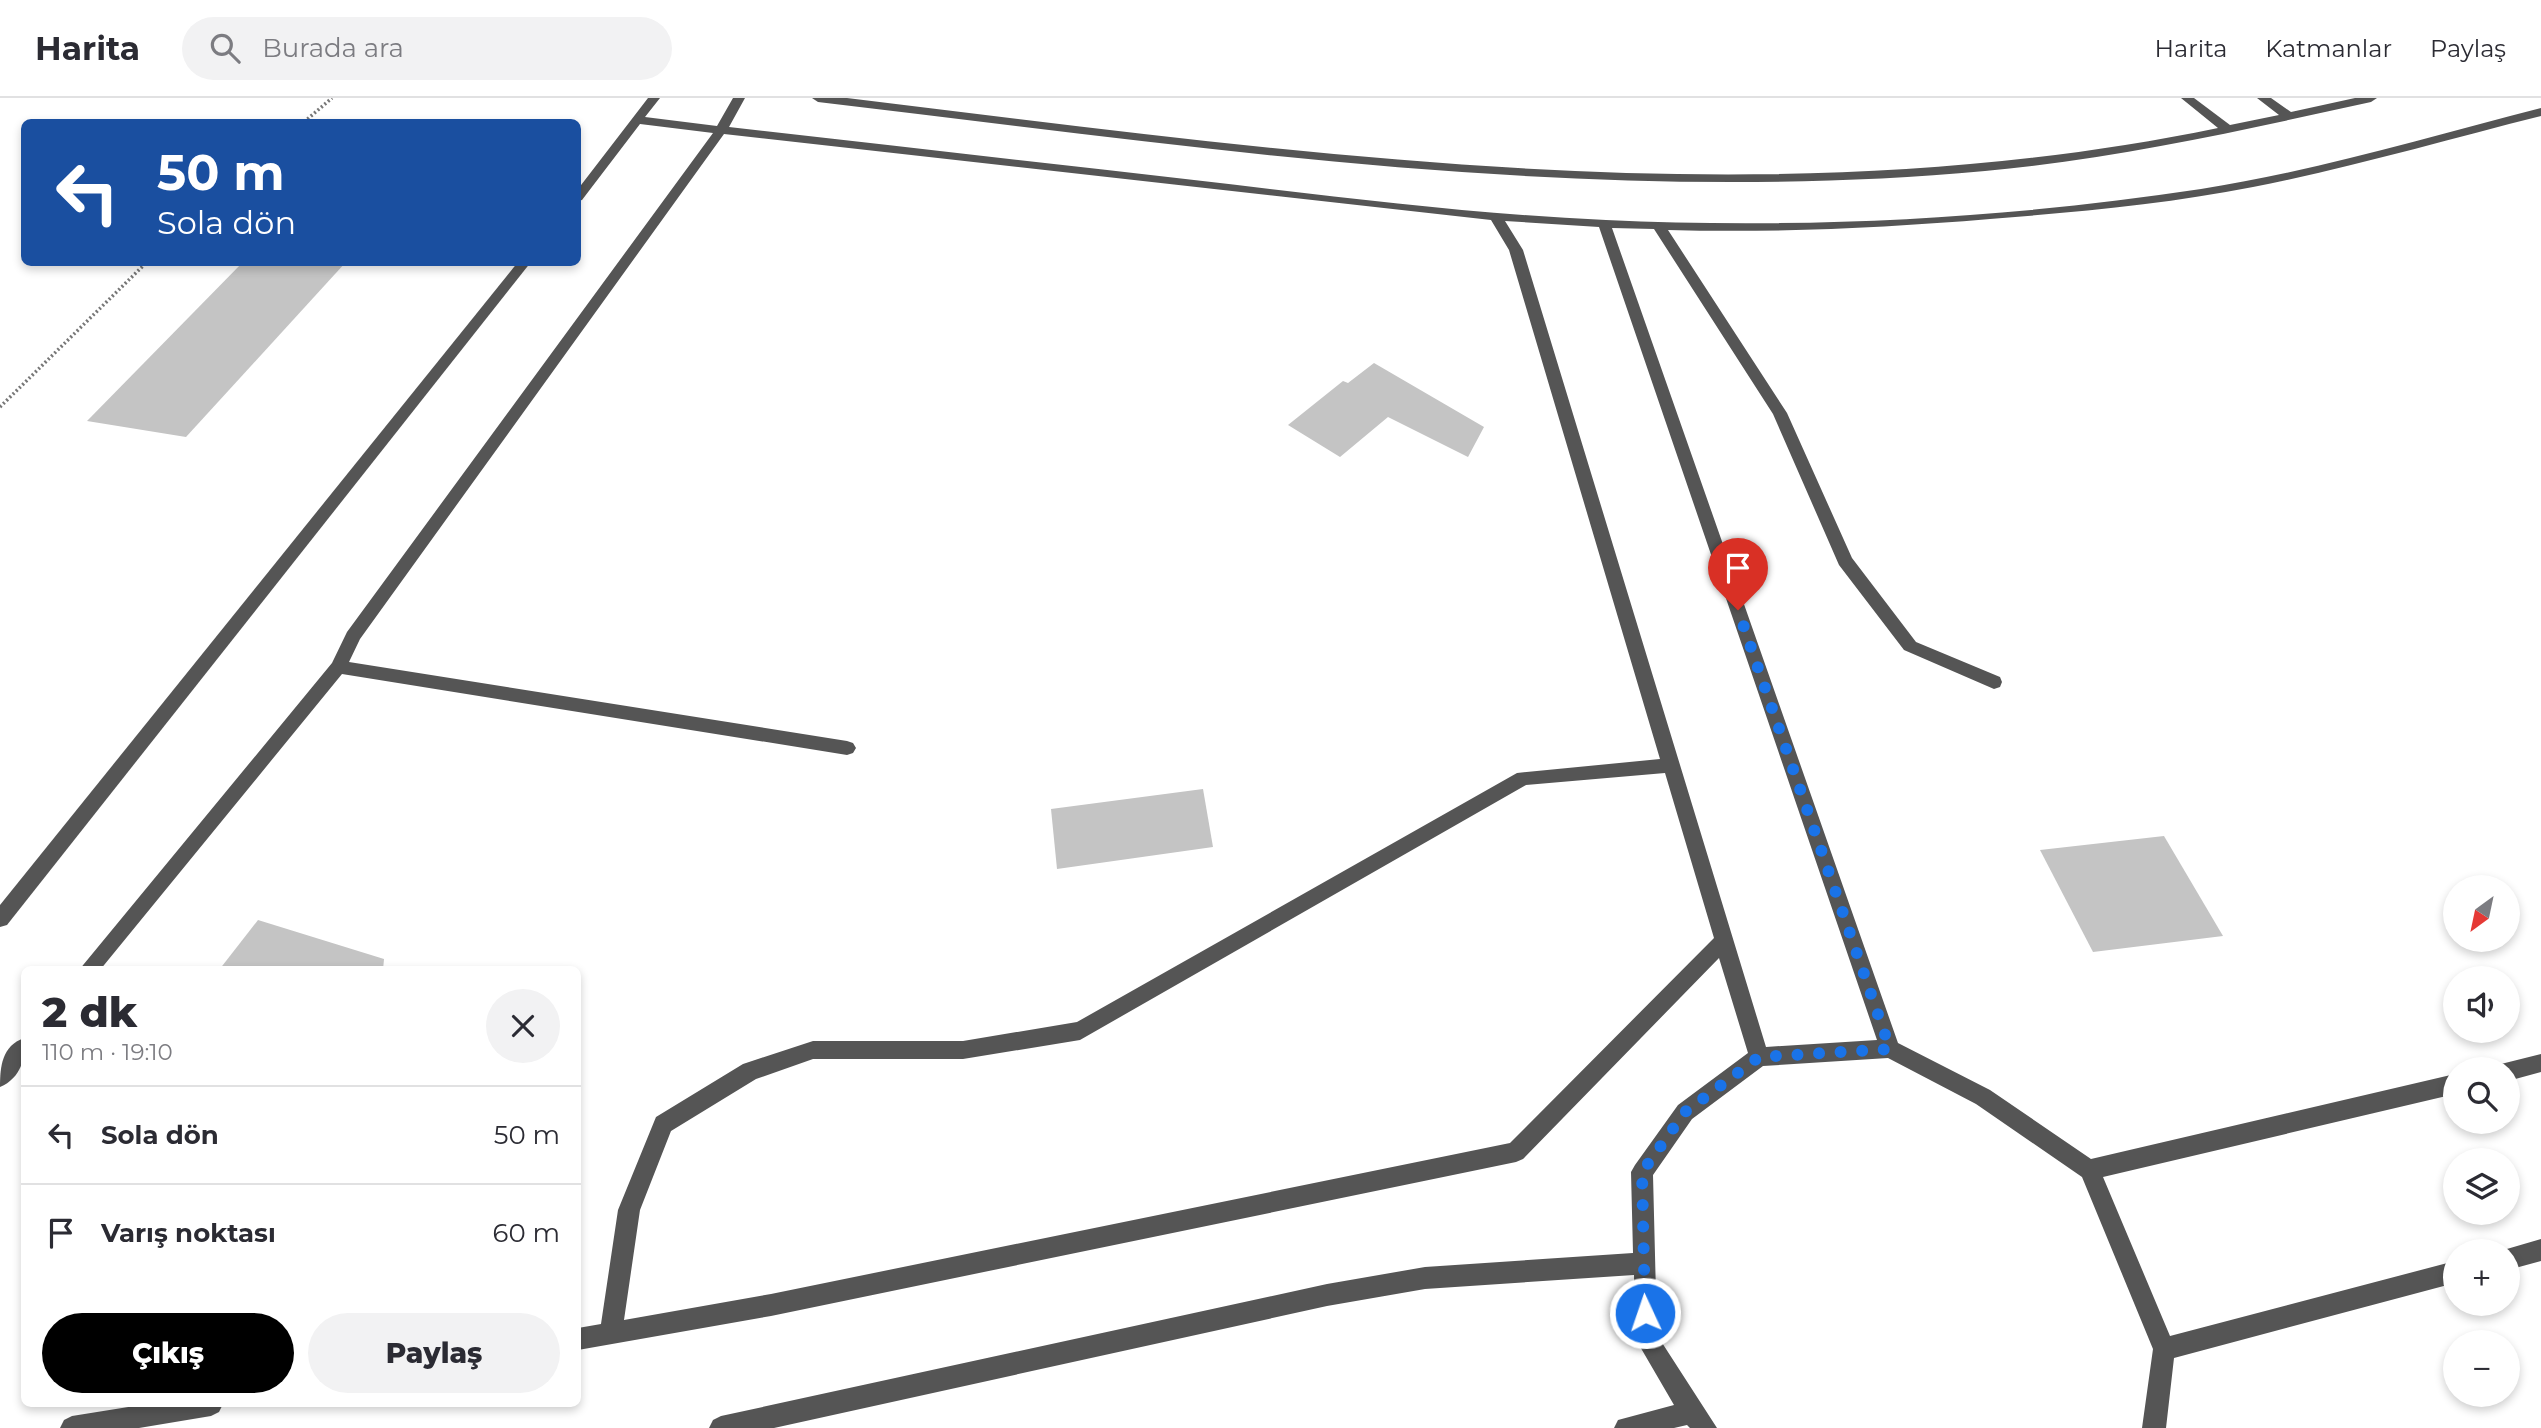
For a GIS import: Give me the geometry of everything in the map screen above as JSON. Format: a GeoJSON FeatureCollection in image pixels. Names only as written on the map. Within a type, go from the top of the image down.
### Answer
{"type":"FeatureCollection","features":[{"type":"Feature","properties":{"kind":"street"},"geometry":{"type":"LineString","coordinates":[[581,193],[654,98]]}},
{"type":"Feature","properties":{"kind":"street"},"geometry":{"type":"LineString","coordinates":[[91,966],[338,667],[352,636],[721,130],[739,98]]}},
{"type":"Feature","properties":{"kind":"street"},"geometry":{"type":"LineString","coordinates":[[818,98],[1296,153],[1440,167],[1618,178],[1830,177],[1984,166],[2087,155],[2371,98]]}},
{"type":"Feature","properties":{"kind":"street"},"geometry":{"type":"LineString","coordinates":[[2187,98],[2227,129]]}},
{"type":"Feature","properties":{"kind":"street"},"geometry":{"type":"LineString","coordinates":[[2263,98],[2288,116]]}},
{"type":"Feature","properties":{"kind":"street"},"geometry":{"type":"LineString","coordinates":[[636,120],[1495,216],[1604,224],[1746,227],[1878,223],[2014,214],[2161,199],[2271,179],[2541,112]]}},
{"type":"Feature","properties":{"kind":"street"},"geometry":{"type":"LineString","coordinates":[[1495,216],[1516,250],[1759,1057]]}},
{"type":"Feature","properties":{"kind":"street"},"geometry":{"type":"LineString","coordinates":[[1604,224],[1890,1049]]}},
{"type":"Feature","properties":{"kind":"street"},"geometry":{"type":"LineString","coordinates":[[1658,225],[1780,413],[1845,561],[1910,646],[1994,682]]}},
{"type":"Feature","properties":{"kind":"street"},"geometry":{"type":"LineString","coordinates":[[0,919],[522,266]]}},
{"type":"Feature","properties":{"kind":"street"},"geometry":{"type":"LineString","coordinates":[[338,667],[847,748]]}},
{"type":"Feature","properties":{"kind":"street"},"geometry":{"type":"LineString","coordinates":[[611,1333],[629,1210],[663,1124],[750,1071],[813,1051],[963,1050],[1080,1031],[1523,778],[1671,765]]}},
{"type":"Feature","properties":{"kind":"street"},"geometry":{"type":"LineString","coordinates":[[581,1338],[771,1305],[1516,1152],[1724,940]]}},
{"type":"Feature","properties":{"kind":"street"},"geometry":{"type":"LineString","coordinates":[[1626,1428],[1699,1420],[1646,1338],[1642,1263],[1642,1172],[1685,1112],[1759,1057],[1890,1049],[1983,1097],[2089,1170],[2164,1349],[2154,1428]]}},
{"type":"Feature","properties":{"kind":"street"},"geometry":{"type":"LineString","coordinates":[[0,1077],[21,1051]]}},
{"type":"Feature","properties":{"kind":"street"},"geometry":{"type":"LineString","coordinates":[[2520,1068],[2541,1063]]}},
{"type":"Feature","properties":{"kind":"street"},"geometry":{"type":"LineString","coordinates":[[2089,1170],[2443,1087]]}},
{"type":"Feature","properties":{"kind":"street"},"geometry":{"type":"LineString","coordinates":[[2520,1256],[2541,1250]]}},
{"type":"Feature","properties":{"kind":"street"},"geometry":{"type":"LineString","coordinates":[[721,1428],[1327,1295],[1425,1278],[1642,1263]]}},
{"type":"Feature","properties":{"kind":"street"},"geometry":{"type":"LineString","coordinates":[[2164,1349],[2443,1275]]}},
{"type":"Feature","properties":{"kind":"street"},"geometry":{"type":"LineString","coordinates":[[72,1428],[194,1407]]}},
{"type":"Feature","properties":{"kind":"path"},"geometry":{"type":"LineString","coordinates":[[308,119],[332,98]]}},
{"type":"Feature","properties":{"kind":"path"},"geometry":{"type":"LineString","coordinates":[[0,407],[143,266]]}},
{"type":"Feature","properties":{"kind":"building"},"geometry":{"type":"Polygon","coordinates":[[[239,266],[342,266],[186,437],[87,421],[239,266]]]}},
{"type":"Feature","properties":{"kind":"building"},"geometry":{"type":"Polygon","coordinates":[[[1374,363],[1484,427],[1468,457],[1388,417],[1340,457],[1288,425],[1343,381],[1348,383],[1374,363]]]}},
{"type":"Feature","properties":{"kind":"building"},"geometry":{"type":"Polygon","coordinates":[[[1203,789],[1213,847],[1057,869],[1051,809],[1203,789]]]}},
{"type":"Feature","properties":{"kind":"building"},"geometry":{"type":"Polygon","coordinates":[[[2164,836],[2223,936],[2093,952],[2040,850],[2164,836]]]}},
{"type":"Feature","properties":{"kind":"building"},"geometry":{"type":"Polygon","coordinates":[[[258,920],[384,959],[383,966],[222,966],[258,920]]]}},
{"type":"Feature","properties":{"kind":"route"},"geometry":{"type":"LineString","coordinates":[[1645,1313],[1642,1172],[1685,1112],[1759,1057],[1890,1049],[1738,610]]}}]}
